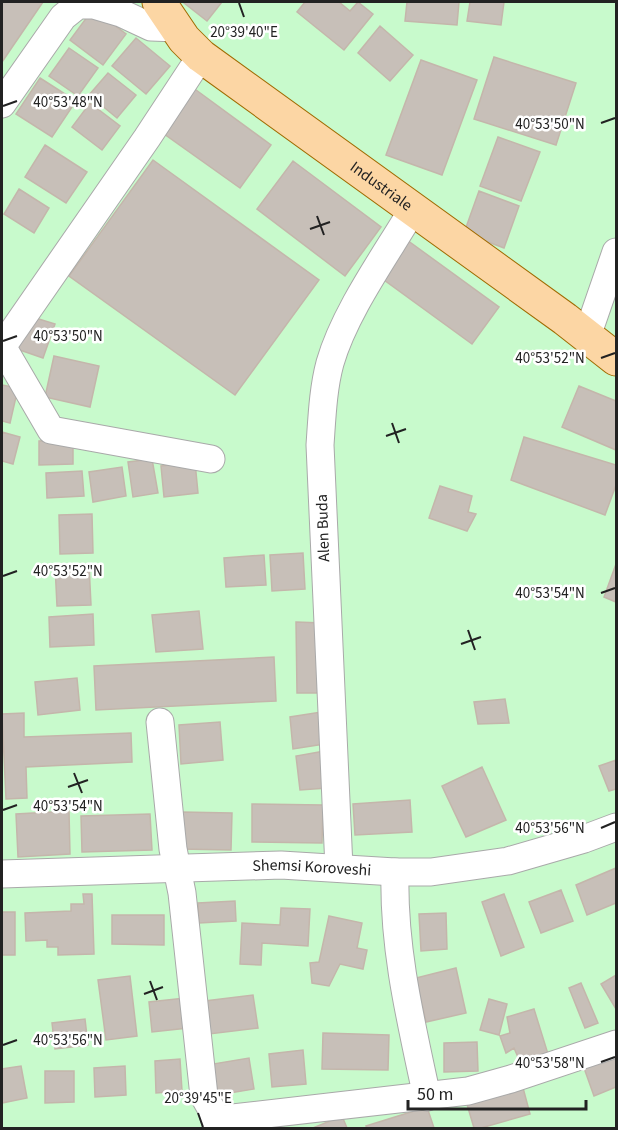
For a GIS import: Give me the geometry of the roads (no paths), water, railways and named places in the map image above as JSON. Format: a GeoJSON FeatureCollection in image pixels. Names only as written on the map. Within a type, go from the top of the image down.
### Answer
{"type":"FeatureCollection","features":[{"type":"Feature","properties":{"kind":"main road","name":"Industriale"},"geometry":{"type":"LineString","coordinates":[[159,2],[184,39],[201,56],[616,359]]}},
{"type":"Feature","properties":{"kind":"street"},"geometry":{"type":"LineString","coordinates":[[2,104],[63,16],[78,5],[94,5],[112,10],[151,27],[177,28]]}},
{"type":"Feature","properties":{"kind":"street"},"geometry":{"type":"LineString","coordinates":[[201,56],[2,347],[51,430],[211,459]]}},
{"type":"Feature","properties":{"kind":"street","name":"Alen Buda"},"geometry":{"type":"LineString","coordinates":[[339,868],[320,444],[323,399],[330,363],[341,334],[413,209]]}},
{"type":"Feature","properties":{"kind":"street"},"geometry":{"type":"LineString","coordinates":[[587,336],[616,252]]}},
{"type":"Feature","properties":{"kind":"street"},"geometry":{"type":"LineString","coordinates":[[160,722],[177,869],[182,893],[204,1096],[212,1110],[216,1124],[468,1091],[512,1079],[616,1044]]}},
{"type":"Feature","properties":{"kind":"street","name":"Shemsi Koroveshi"},"geometry":{"type":"LineString","coordinates":[[2,874],[281,865],[431,872],[508,861],[584,839],[616,827]]}},
{"type":"Feature","properties":{"kind":"street"},"geometry":{"type":"LineString","coordinates":[[395,872],[395,921],[399,960],[427,1096]]}}]}
